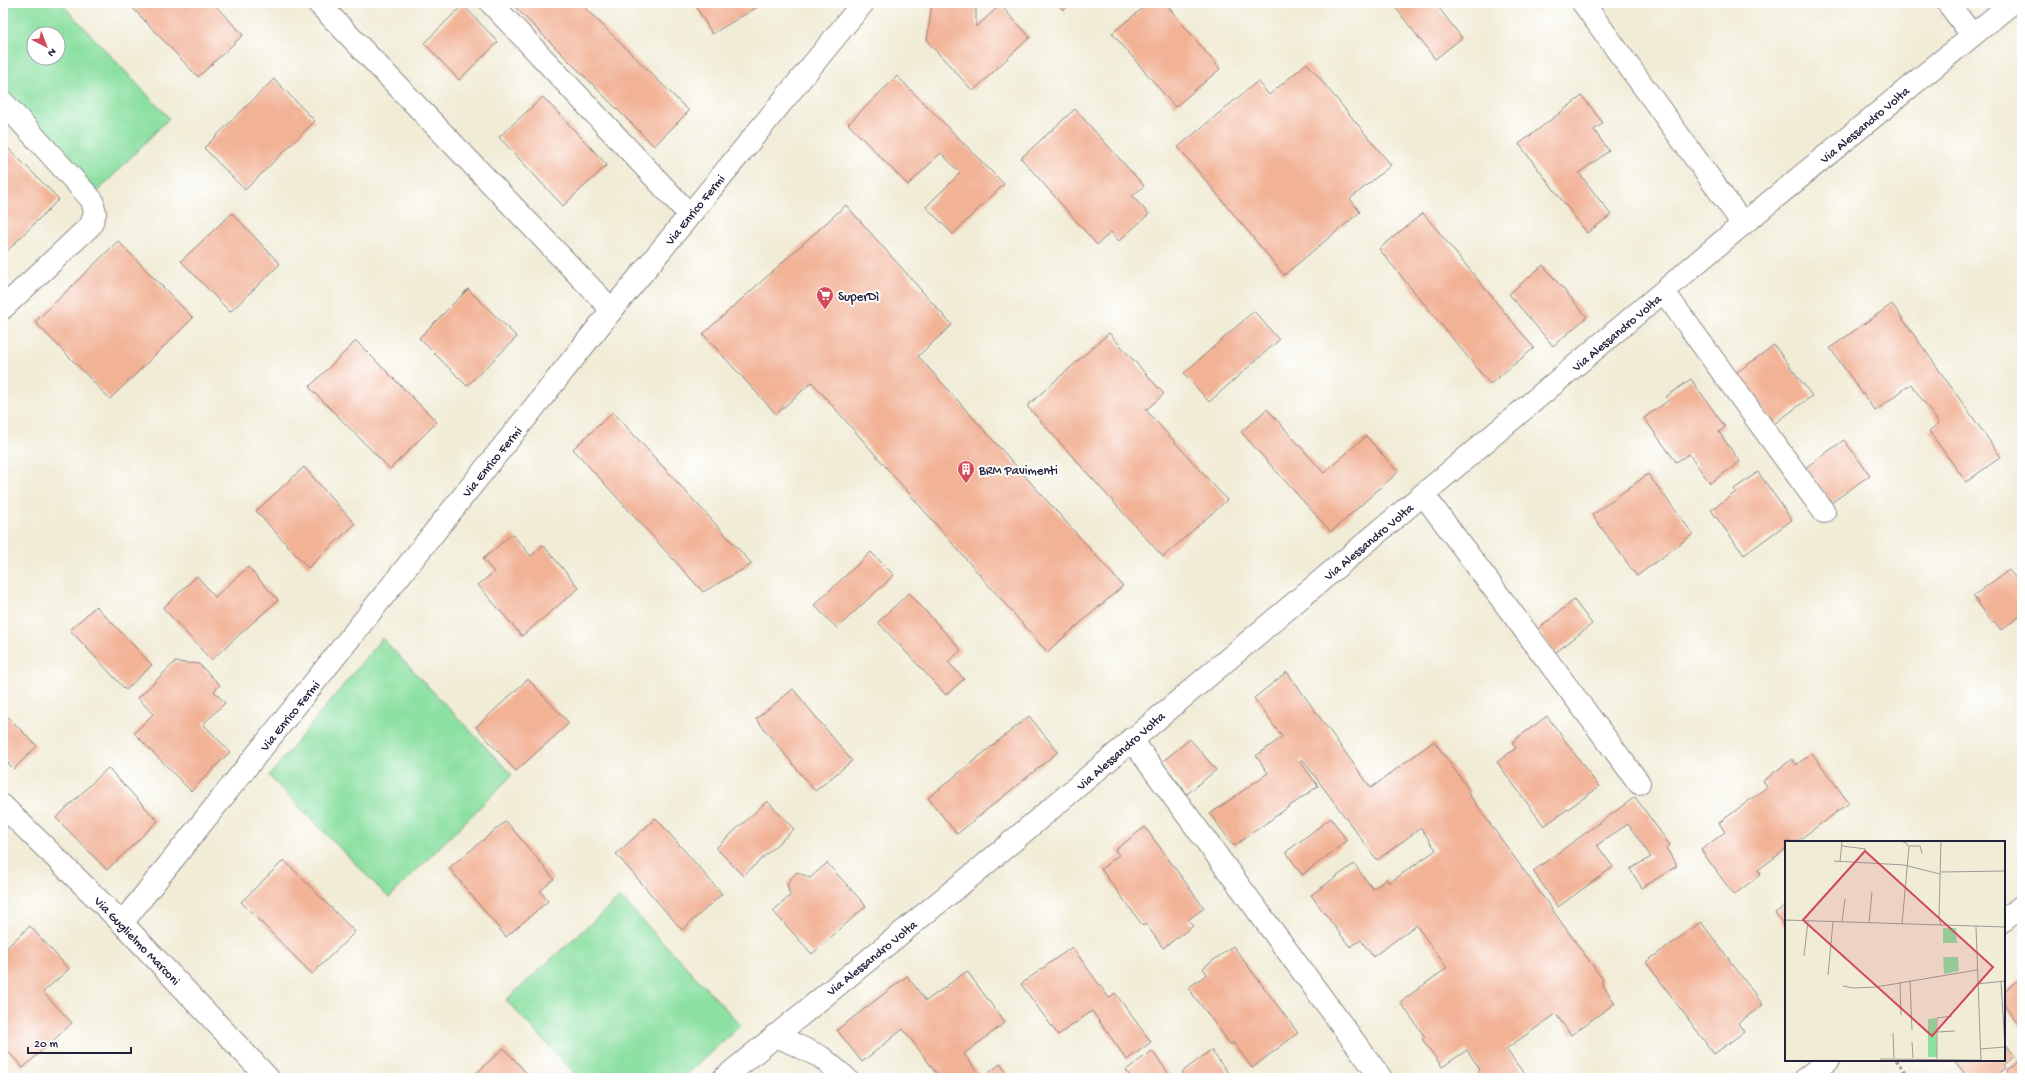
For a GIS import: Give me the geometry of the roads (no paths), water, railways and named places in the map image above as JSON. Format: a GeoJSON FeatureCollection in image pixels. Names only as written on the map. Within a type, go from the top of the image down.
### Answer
{"type":"FeatureCollection","features":[{"type":"Feature","properties":{"kind":"street"},"geometry":{"type":"LineString","coordinates":[[318,3],[612,310]]}},
{"type":"Feature","properties":{"kind":"street"},"geometry":{"type":"LineString","coordinates":[[491,3],[689,214]]}},
{"type":"Feature","properties":{"kind":"street","name":"Via Enrico Fermi"},"geometry":{"type":"LineString","coordinates":[[122,923],[689,214],[863,3]]}},
{"type":"Feature","properties":{"kind":"street"},"geometry":{"type":"LineString","coordinates":[[1583,3],[1743,224]]}},
{"type":"Feature","properties":{"kind":"street"},"geometry":{"type":"LineString","coordinates":[[1948,3],[1972,35]]}},
{"type":"Feature","properties":{"kind":"street","name":"Via Alessandro Volta"},"geometry":{"type":"LineString","coordinates":[[724,1078],[982,867],[1131,739],[1743,224],[2012,3]]}},
{"type":"Feature","properties":{"kind":"street"},"geometry":{"type":"LineString","coordinates":[[3,102],[92,200],[95,213],[91,224],[3,308]]}},
{"type":"Feature","properties":{"kind":"street"},"geometry":{"type":"LineString","coordinates":[[1664,292],[1824,512]]}},
{"type":"Feature","properties":{"kind":"street"},"geometry":{"type":"LineString","coordinates":[[1423,494],[1639,783]]}},
{"type":"Feature","properties":{"kind":"street"},"geometry":{"type":"LineString","coordinates":[[1131,739],[1381,1078]]}},
{"type":"Feature","properties":{"kind":"street","name":"Via Guglielmo Marconi"},"geometry":{"type":"LineString","coordinates":[[5,813],[122,923],[268,1078]]}},
{"type":"Feature","properties":{"kind":"street"},"geometry":{"type":"LineString","coordinates":[[2005,919],[2022,906]]}},
{"type":"Feature","properties":{"kind":"street"},"geometry":{"type":"LineString","coordinates":[[776,1035],[821,1057],[846,1078]]}},
{"type":"Feature","properties":{"kind":"street"},"geometry":{"type":"LineString","coordinates":[[1806,1078],[1827,1061]]}},
{"type":"Feature","properties":{"kind":"place","name":"SuperDì"},"geometry":{"type":"Point","coordinates":[825,310]}},
{"type":"Feature","properties":{"kind":"place","name":"BRM Pavimenti"},"geometry":{"type":"Point","coordinates":[966,484]}}]}
